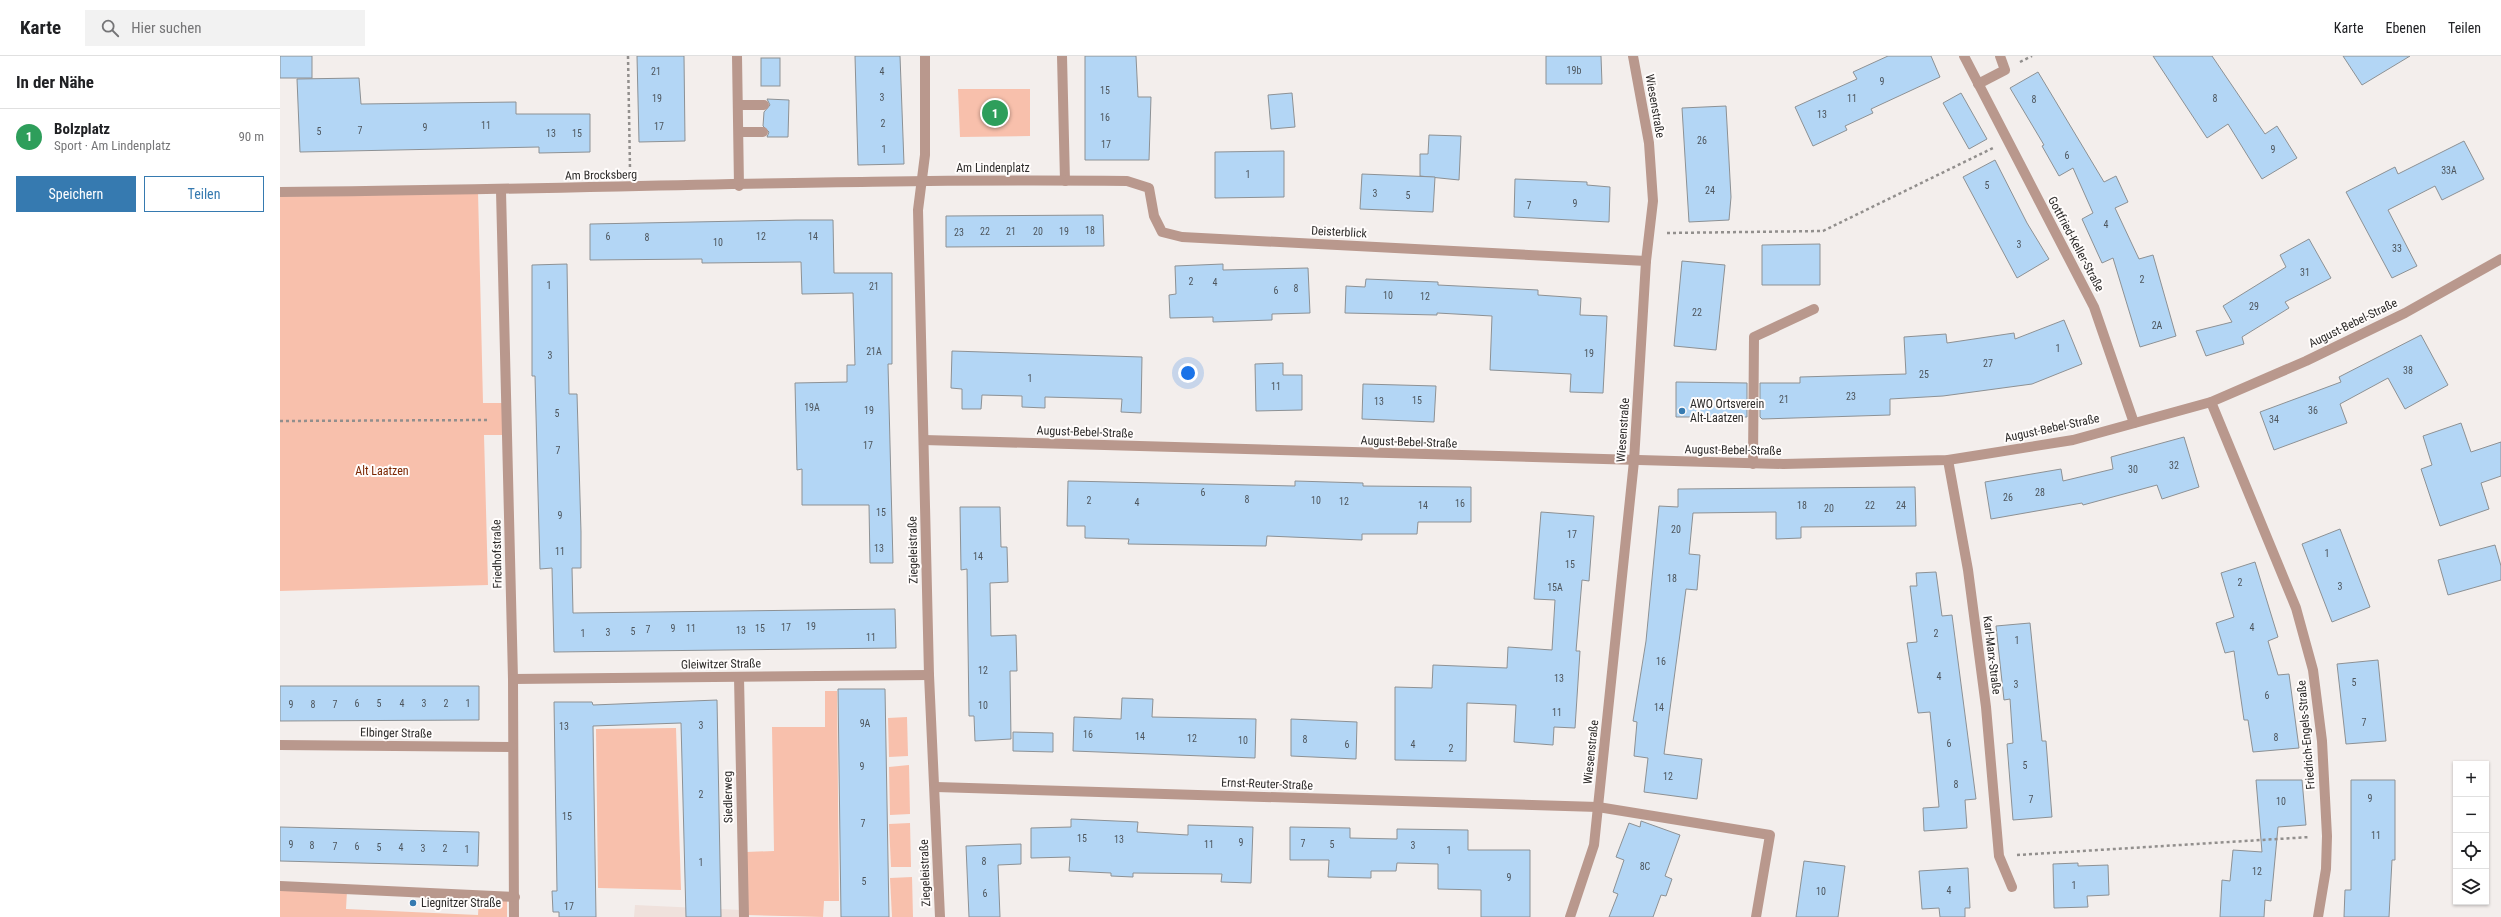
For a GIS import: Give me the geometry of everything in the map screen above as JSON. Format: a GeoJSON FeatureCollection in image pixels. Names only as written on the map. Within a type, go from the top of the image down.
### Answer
{"type":"FeatureCollection","features":[{"type":"Feature","properties":{"kind":"street"},"geometry":{"type":"LineString","coordinates":[[737,56],[739,186]]}},
{"type":"Feature","properties":{"kind":"street"},"geometry":{"type":"LineString","coordinates":[[922,182],[925,155],[926,56]]}},
{"type":"Feature","properties":{"kind":"street"},"geometry":{"type":"LineString","coordinates":[[1062,56],[1065,180]]}},
{"type":"Feature","properties":{"kind":"street","name":"Wiesenstraße"},"geometry":{"type":"LineString","coordinates":[[1570,917],[1594,845],[1634,461],[1646,261],[1653,200],[1649,143],[1633,56]]}},
{"type":"Feature","properties":{"kind":"street","name":"Gottfried-Keller-Straße"},"geometry":{"type":"LineString","coordinates":[[1964,56],[2094,307],[2134,423]]}},
{"type":"Feature","properties":{"kind":"street"},"geometry":{"type":"LineString","coordinates":[[1978,84],[2005,70],[2000,56]]}},
{"type":"Feature","properties":{"kind":"street"},"geometry":{"type":"LineString","coordinates":[[738,105],[764,105]]}},
{"type":"Feature","properties":{"kind":"street"},"geometry":{"type":"LineString","coordinates":[[738,132],[763,132]]}},
{"type":"Feature","properties":{"kind":"street","name":"Am Lindenplatz"},"geometry":{"type":"LineString","coordinates":[[922,182],[1065,180]]}},
{"type":"Feature","properties":{"kind":"street","name":"Deisterblick"},"geometry":{"type":"LineString","coordinates":[[1065,180],[1127,181],[1149,188],[1154,216],[1162,232],[1182,237],[1646,261]]}},
{"type":"Feature","properties":{"kind":"street","name":"Am Brocksberg"},"geometry":{"type":"LineString","coordinates":[[280,192],[501,191],[922,182]]}},
{"type":"Feature","properties":{"kind":"street","name":"Ziegeleistraße"},"geometry":{"type":"LineString","coordinates":[[922,182],[918,210],[929,675],[936,787],[940,917]]}},
{"type":"Feature","properties":{"kind":"street","name":"Friedhofstraße"},"geometry":{"type":"LineString","coordinates":[[501,191],[513,680],[512,747],[515,897],[514,917]]}},
{"type":"Feature","properties":{"kind":"street","name":"August-Bebel-Straße"},"geometry":{"type":"LineString","coordinates":[[924,440],[1754,464],[1948,460],[2073,440],[2211,402],[2306,361],[2405,313],[2501,259]]}},
{"type":"Feature","properties":{"kind":"street"},"geometry":{"type":"LineString","coordinates":[[1754,464],[1754,337],[1814,308]]}},
{"type":"Feature","properties":{"kind":"street","name":"Friedrich-Engels-Straße"},"geometry":{"type":"LineString","coordinates":[[2211,402],[2296,608],[2313,670],[2322,741],[2327,836],[2326,869],[2318,917]]}},
{"type":"Feature","properties":{"kind":"street","name":"Karl-Marx-Straße"},"geometry":{"type":"LineString","coordinates":[[1948,460],[1968,570],[1986,707],[1999,856],[2012,886]]}},
{"type":"Feature","properties":{"kind":"street","name":"Gleiwitzer Straße"},"geometry":{"type":"LineString","coordinates":[[513,680],[929,675]]}},
{"type":"Feature","properties":{"kind":"street","name":"Siedlerweg"},"geometry":{"type":"LineString","coordinates":[[739,677],[744,917]]}},
{"type":"Feature","properties":{"kind":"street","name":"Elbinger Straße"},"geometry":{"type":"LineString","coordinates":[[280,745],[512,747]]}},
{"type":"Feature","properties":{"kind":"street","name":"Ernst-Reuter-Straße"},"geometry":{"type":"LineString","coordinates":[[936,787],[1598,807]]}},
{"type":"Feature","properties":{"kind":"street"},"geometry":{"type":"LineString","coordinates":[[1598,807],[1770,835],[1756,917]]}},
{"type":"Feature","properties":{"kind":"street"},"geometry":{"type":"LineString","coordinates":[[280,886],[515,897]]}},
{"type":"Feature","properties":{"kind":"path"},"geometry":{"type":"LineString","coordinates":[[628,56],[630,188]]}},
{"type":"Feature","properties":{"kind":"path"},"geometry":{"type":"LineString","coordinates":[[1650,233],[1823,231],[2008,141]]}},
{"type":"Feature","properties":{"kind":"path"},"geometry":{"type":"LineString","coordinates":[[280,420],[506,420]]}},
{"type":"Feature","properties":{"kind":"path"},"geometry":{"type":"LineString","coordinates":[[1999,856],[2327,836]]}},
{"type":"Feature","properties":{"kind":"shaded area"},"geometry":{"type":"Polygon","coordinates":[[[635,905],[741,910],[741,917],[634,917],[635,905]]]}},
{"type":"Feature","properties":{"kind":"green space"},"geometry":{"type":"Polygon","coordinates":[[[958,89],[1030,89],[1030,136],[960,137],[958,89]]]}},
{"type":"Feature","properties":{"kind":"green space","name":"Alt Laatzen"},"geometry":{"type":"Polygon","coordinates":[[[478,191],[483,403],[506,403],[507,435],[484,435],[488,585],[280,591],[280,192],[478,191]]]}},
{"type":"Feature","properties":{"kind":"green space"},"geometry":{"type":"Polygon","coordinates":[[[825,691],[837,691],[839,901],[824,901],[823,917],[747,915],[746,852],[774,851],[772,727],[825,727],[825,691]]]}},
{"type":"Feature","properties":{"kind":"green space"},"geometry":{"type":"Polygon","coordinates":[[[907,717],[908,756],[889,757],[888,718],[907,717]]]}},
{"type":"Feature","properties":{"kind":"green space"},"geometry":{"type":"Polygon","coordinates":[[[676,728],[681,890],[598,888],[596,729],[676,728]]]}},
{"type":"Feature","properties":{"kind":"green space"},"geometry":{"type":"Polygon","coordinates":[[[909,765],[910,814],[890,815],[889,767],[909,765]]]}},
{"type":"Feature","properties":{"kind":"green space"},"geometry":{"type":"Polygon","coordinates":[[[910,823],[911,867],[891,867],[889,824],[910,823]]]}},
{"type":"Feature","properties":{"kind":"green space"},"geometry":{"type":"Polygon","coordinates":[[[912,877],[913,917],[892,917],[890,878],[912,877]]]}},
{"type":"Feature","properties":{"kind":"green space"},"geometry":{"type":"Polygon","coordinates":[[[280,887],[347,891],[346,909],[478,915],[479,897],[507,899],[507,917],[280,917],[280,887]]]}},
{"type":"Feature","properties":{"kind":"building"},"geometry":{"type":"Polygon","coordinates":[[[280,56],[312,56],[312,78],[280,78],[280,56]]]}},
{"type":"Feature","properties":{"kind":"building"},"geometry":{"type":"Polygon","coordinates":[[[637,56],[684,56],[685,141],[639,142],[637,56]]]}},
{"type":"Feature","properties":{"kind":"building"},"geometry":{"type":"Polygon","coordinates":[[[855,56],[900,56],[904,164],[858,165],[855,56]]]}},
{"type":"Feature","properties":{"kind":"building"},"geometry":{"type":"Polygon","coordinates":[[[1085,56],[1136,56],[1138,97],[1151,97],[1149,160],[1085,160],[1085,56]]]}},
{"type":"Feature","properties":{"kind":"building"},"geometry":{"type":"Polygon","coordinates":[[[1546,56],[1601,56],[1602,84],[1546,84],[1546,56]]]}},
{"type":"Feature","properties":{"kind":"building"},"geometry":{"type":"Polygon","coordinates":[[[1888,56],[1931,56],[1940,77],[1871,109],[1873,113],[1845,126],[1847,130],[1813,146],[1795,107],[1857,79],[1853,72],[1888,56]]]}},
{"type":"Feature","properties":{"kind":"building"},"geometry":{"type":"Polygon","coordinates":[[[2153,56],[2212,56],[2265,134],[2277,126],[2297,158],[2262,179],[2228,124],[2207,138],[2153,56]]]}},
{"type":"Feature","properties":{"kind":"building"},"geometry":{"type":"Polygon","coordinates":[[[2343,56],[2410,56],[2362,85],[2343,56]]]}},
{"type":"Feature","properties":{"kind":"building"},"geometry":{"type":"Polygon","coordinates":[[[761,58],[780,58],[780,86],[761,86],[761,58]]]}},
{"type":"Feature","properties":{"kind":"building"},"geometry":{"type":"Polygon","coordinates":[[[2038,72],[2104,182],[2116,176],[2128,202],[2115,208],[2139,259],[2153,255],[2176,336],[2140,347],[2113,258],[2102,263],[2082,219],[2093,213],[2073,168],[2059,176],[2042,146],[2044,145],[2010,88],[2038,72]]]}},
{"type":"Feature","properties":{"kind":"building"},"geometry":{"type":"Polygon","coordinates":[[[359,78],[361,104],[516,102],[516,114],[590,114],[590,152],[539,153],[539,147],[300,152],[297,79],[359,78]]]}},
{"type":"Feature","properties":{"kind":"building"},"geometry":{"type":"Polygon","coordinates":[[[1292,93],[1295,127],[1271,129],[1268,95],[1292,93]]]}},
{"type":"Feature","properties":{"kind":"building"},"geometry":{"type":"Polygon","coordinates":[[[1961,93],[1987,139],[1969,149],[1943,103],[1961,93]]]}},
{"type":"Feature","properties":{"kind":"building"},"geometry":{"type":"Polygon","coordinates":[[[767,99],[789,100],[788,137],[767,137],[769,132],[763,126],[764,112],[770,105],[767,99]]]}},
{"type":"Feature","properties":{"kind":"building"},"geometry":{"type":"Polygon","coordinates":[[[1726,106],[1731,197],[1729,220],[1689,222],[1682,108],[1726,106]]]}},
{"type":"Feature","properties":{"kind":"building"},"geometry":{"type":"Polygon","coordinates":[[[1429,135],[1461,136],[1459,180],[1420,176],[1420,154],[1428,154],[1429,135]]]}},
{"type":"Feature","properties":{"kind":"building"},"geometry":{"type":"Polygon","coordinates":[[[2464,141],[2484,179],[2442,200],[2435,186],[2388,210],[2417,266],[2392,278],[2346,192],[2395,167],[2398,174],[2464,141]]]}},
{"type":"Feature","properties":{"kind":"building"},"geometry":{"type":"Polygon","coordinates":[[[1284,151],[1284,197],[1215,198],[1215,152],[1284,151]]]}},
{"type":"Feature","properties":{"kind":"building"},"geometry":{"type":"Polygon","coordinates":[[[1995,160],[2027,223],[2049,259],[2017,278],[1963,177],[1995,160]]]}},
{"type":"Feature","properties":{"kind":"building"},"geometry":{"type":"Polygon","coordinates":[[[1362,174],[1435,177],[1433,212],[1360,209],[1362,174]]]}},
{"type":"Feature","properties":{"kind":"building"},"geometry":{"type":"Polygon","coordinates":[[[1515,179],[1587,182],[1587,185],[1610,187],[1609,222],[1514,217],[1515,179]]]}},
{"type":"Feature","properties":{"kind":"building"},"geometry":{"type":"Polygon","coordinates":[[[1103,215],[1104,246],[946,247],[946,216],[1103,215]]]}},
{"type":"Feature","properties":{"kind":"building"},"geometry":{"type":"Polygon","coordinates":[[[833,220],[834,273],[892,273],[892,364],[888,364],[893,563],[870,563],[869,505],[802,505],[802,469],[797,470],[795,383],[847,382],[847,365],[855,365],[853,293],[802,294],[801,262],[702,263],[702,259],[590,260],[590,224],[833,220]]]}},
{"type":"Feature","properties":{"kind":"building"},"geometry":{"type":"Polygon","coordinates":[[[2309,239],[2331,278],[2285,302],[2289,308],[2242,337],[2244,344],[2206,356],[2196,331],[2232,322],[2223,306],[2286,267],[2280,255],[2309,239]]]}},
{"type":"Feature","properties":{"kind":"building"},"geometry":{"type":"Polygon","coordinates":[[[1820,244],[1820,285],[1762,285],[1762,245],[1820,244]]]}},
{"type":"Feature","properties":{"kind":"building"},"geometry":{"type":"Polygon","coordinates":[[[1682,261],[1725,265],[1716,350],[1674,346],[1682,261]]]}},
{"type":"Feature","properties":{"kind":"building"},"geometry":{"type":"Polygon","coordinates":[[[567,264],[569,394],[577,394],[581,532],[581,568],[572,568],[573,613],[895,609],[896,648],[554,652],[552,568],[540,569],[535,376],[532,376],[532,265],[567,264]]]}},
{"type":"Feature","properties":{"kind":"building"},"geometry":{"type":"Polygon","coordinates":[[[1223,264],[1223,270],[1308,268],[1310,313],[1272,314],[1272,320],[1213,322],[1213,317],[1170,318],[1169,295],[1176,294],[1175,266],[1223,264]]]}},
{"type":"Feature","properties":{"kind":"building"},"geometry":{"type":"Polygon","coordinates":[[[1366,279],[1438,282],[1438,285],[1538,290],[1538,295],[1581,298],[1580,315],[1607,316],[1603,393],[1570,392],[1571,374],[1490,370],[1492,316],[1437,313],[1437,315],[1345,313],[1346,286],[1365,287],[1366,279]]]}},
{"type":"Feature","properties":{"kind":"building"},"geometry":{"type":"Polygon","coordinates":[[[2064,320],[2082,364],[2032,384],[1943,396],[1890,399],[1890,415],[1762,419],[1760,417],[1760,383],[1800,383],[1800,377],[1906,374],[1904,337],[1946,334],[1947,343],[2014,333],[2015,339],[2064,320]]]}},
{"type":"Feature","properties":{"kind":"building"},"geometry":{"type":"Polygon","coordinates":[[[2421,335],[2448,385],[2405,409],[2388,378],[2340,404],[2347,423],[2274,450],[2260,412],[2341,382],[2339,377],[2421,335]]]}},
{"type":"Feature","properties":{"kind":"building"},"geometry":{"type":"Polygon","coordinates":[[[952,351],[1142,357],[1141,413],[1121,412],[1122,399],[1045,397],[1045,408],[1022,407],[1022,396],[982,395],[981,409],[962,409],[962,389],[951,388],[952,351]]]}},
{"type":"Feature","properties":{"kind":"building"},"geometry":{"type":"Polygon","coordinates":[[[1283,363],[1283,375],[1302,375],[1302,410],[1256,411],[1255,364],[1283,363]]]}},
{"type":"Feature","properties":{"kind":"building"},"geometry":{"type":"Polygon","coordinates":[[[1676,382],[1747,383],[1747,417],[1676,417],[1676,382]]]}},
{"type":"Feature","properties":{"kind":"building"},"geometry":{"type":"Polygon","coordinates":[[[1363,384],[1436,386],[1434,422],[1362,419],[1363,384]]]}},
{"type":"Feature","properties":{"kind":"building"},"geometry":{"type":"Polygon","coordinates":[[[2461,423],[2471,452],[2501,442],[2501,476],[2481,483],[2489,509],[2440,526],[2421,469],[2432,465],[2423,436],[2461,423]]]}},
{"type":"Feature","properties":{"kind":"building"},"geometry":{"type":"Polygon","coordinates":[[[2184,437],[2199,487],[2162,499],[2157,485],[2083,505],[2082,503],[1991,519],[1985,482],[2061,469],[2063,481],[2113,469],[2111,457],[2184,437]]]}},
{"type":"Feature","properties":{"kind":"building"},"geometry":{"type":"Polygon","coordinates":[[[1068,481],[1295,486],[1295,481],[1363,483],[1363,486],[1471,487],[1471,522],[1418,522],[1417,534],[1362,534],[1362,540],[1267,536],[1266,546],[1128,544],[1129,539],[1085,538],[1085,526],[1067,526],[1068,481]]]}},
{"type":"Feature","properties":{"kind":"building"},"geometry":{"type":"Polygon","coordinates":[[[1915,487],[1916,526],[1801,527],[1801,538],[1776,539],[1776,512],[1693,513],[1689,554],[1700,555],[1697,590],[1686,589],[1664,754],[1702,759],[1697,799],[1644,792],[1648,758],[1634,756],[1637,722],[1633,721],[1646,641],[1659,506],[1678,507],[1678,489],[1915,487]]]}},
{"type":"Feature","properties":{"kind":"building"},"geometry":{"type":"Polygon","coordinates":[[[960,507],[1000,507],[1001,547],[1007,547],[1008,582],[990,583],[991,636],[1016,635],[1017,671],[1010,671],[1011,739],[975,741],[974,716],[969,716],[967,569],[961,570],[960,507]]]}},
{"type":"Feature","properties":{"kind":"building"},"geometry":{"type":"Polygon","coordinates":[[[1541,512],[1594,516],[1589,581],[1582,580],[1576,651],[1580,651],[1575,728],[1554,727],[1553,745],[1514,742],[1516,705],[1467,703],[1466,761],[1395,760],[1395,687],[1432,688],[1433,665],[1507,668],[1508,647],[1552,650],[1555,600],[1534,599],[1541,512]]]}},
{"type":"Feature","properties":{"kind":"building"},"geometry":{"type":"Polygon","coordinates":[[[2340,529],[2370,607],[2332,622],[2302,544],[2340,529]]]}},
{"type":"Feature","properties":{"kind":"building"},"geometry":{"type":"Polygon","coordinates":[[[2495,545],[2501,566],[2501,580],[2448,595],[2438,560],[2495,545]]]}},
{"type":"Feature","properties":{"kind":"building"},"geometry":{"type":"Polygon","coordinates":[[[2255,562],[2278,637],[2268,641],[2278,675],[2289,674],[2299,748],[2253,752],[2248,720],[2244,720],[2234,651],[2225,653],[2216,623],[2234,617],[2221,573],[2255,562]]]}},
{"type":"Feature","properties":{"kind":"building"},"geometry":{"type":"Polygon","coordinates":[[[1936,572],[1942,616],[1952,615],[1976,799],[1965,800],[1967,828],[1924,831],[1923,808],[1939,807],[1935,762],[1930,712],[1918,713],[1907,643],[1917,642],[1910,586],[1917,586],[1916,573],[1936,572]]]}},
{"type":"Feature","properties":{"kind":"building"},"geometry":{"type":"Polygon","coordinates":[[[2030,623],[2042,741],[2046,741],[2052,817],[2013,820],[2007,744],[2013,743],[2010,699],[2004,700],[1996,626],[2030,623]]]}},
{"type":"Feature","properties":{"kind":"building"},"geometry":{"type":"Polygon","coordinates":[[[2378,660],[2386,741],[2346,744],[2337,664],[2378,660]]]}},
{"type":"Feature","properties":{"kind":"building"},"geometry":{"type":"Polygon","coordinates":[[[280,686],[479,686],[479,720],[280,721],[280,686]]]}},
{"type":"Feature","properties":{"kind":"building"},"geometry":{"type":"Polygon","coordinates":[[[838,689],[885,689],[889,917],[841,917],[838,689]]]}},
{"type":"Feature","properties":{"kind":"building"},"geometry":{"type":"Polygon","coordinates":[[[1122,698],[1153,699],[1152,717],[1256,719],[1255,758],[1073,751],[1074,717],[1121,719],[1122,698]]]}},
{"type":"Feature","properties":{"kind":"building"},"geometry":{"type":"Polygon","coordinates":[[[717,700],[721,917],[686,917],[681,723],[593,726],[596,917],[559,917],[559,912],[553,912],[552,891],[557,891],[554,702],[592,702],[593,705],[717,700]]]}},
{"type":"Feature","properties":{"kind":"building"},"geometry":{"type":"Polygon","coordinates":[[[1291,719],[1357,722],[1356,759],[1291,756],[1291,719]]]}},
{"type":"Feature","properties":{"kind":"building"},"geometry":{"type":"Polygon","coordinates":[[[1013,732],[1053,733],[1053,752],[1013,751],[1013,732]]]}},
{"type":"Feature","properties":{"kind":"building"},"geometry":{"type":"Polygon","coordinates":[[[2256,780],[2302,780],[2306,825],[2278,827],[2271,901],[2265,900],[2264,917],[2220,917],[2222,880],[2230,881],[2233,850],[2262,852],[2256,780]]]}},
{"type":"Feature","properties":{"kind":"building"},"geometry":{"type":"Polygon","coordinates":[[[2351,780],[2395,780],[2395,860],[2392,860],[2389,917],[2344,917],[2345,890],[2351,890],[2351,780]]]}},
{"type":"Feature","properties":{"kind":"building"},"geometry":{"type":"Polygon","coordinates":[[[1071,819],[1138,822],[1137,832],[1188,835],[1188,825],[1253,827],[1251,883],[1221,882],[1222,874],[1133,873],[1133,877],[1111,876],[1111,873],[1069,871],[1070,857],[1031,858],[1031,828],[1071,827],[1071,819]]]}},
{"type":"Feature","properties":{"kind":"building"},"geometry":{"type":"Polygon","coordinates":[[[1641,821],[1680,835],[1665,876],[1672,879],[1666,896],[1661,895],[1653,917],[1609,917],[1618,894],[1613,892],[1624,860],[1616,857],[1629,823],[1640,827],[1641,821]]]}},
{"type":"Feature","properties":{"kind":"building"},"geometry":{"type":"Polygon","coordinates":[[[280,827],[479,832],[478,866],[280,861],[280,827]]]}},
{"type":"Feature","properties":{"kind":"building"},"geometry":{"type":"Polygon","coordinates":[[[1290,827],[1350,828],[1350,838],[1397,839],[1397,829],[1468,830],[1468,850],[1530,850],[1530,917],[1481,917],[1481,890],[1438,889],[1438,864],[1397,863],[1396,871],[1371,871],[1371,878],[1328,877],[1329,860],[1290,860],[1290,827]]]}},
{"type":"Feature","properties":{"kind":"building"},"geometry":{"type":"Polygon","coordinates":[[[1021,844],[1021,864],[998,865],[1000,917],[969,917],[966,846],[1021,844]]]}},
{"type":"Feature","properties":{"kind":"building"},"geometry":{"type":"Polygon","coordinates":[[[1804,861],[1845,866],[1838,917],[1796,917],[1804,861]]]}},
{"type":"Feature","properties":{"kind":"building"},"geometry":{"type":"Polygon","coordinates":[[[2078,863],[2078,866],[2108,865],[2109,895],[2087,896],[2088,907],[2054,908],[2053,864],[2078,863]]]}},
{"type":"Feature","properties":{"kind":"building"},"geometry":{"type":"Polygon","coordinates":[[[1968,868],[1970,908],[1965,908],[1965,917],[1940,917],[1939,908],[1922,909],[1919,871],[1968,868]]]}},
{"type":"Feature","properties":{"kind":"place","name":"Bolzplatz"},"geometry":{"type":"Point","coordinates":[995,113]}},
{"type":"Feature","properties":{"kind":"place","name":"AWO Ortsverein Alt-Laatzen"},"geometry":{"type":"Point","coordinates":[1682,411]}},
{"type":"Feature","properties":{"kind":"place","name":"Liegnitzer Straße"},"geometry":{"type":"Point","coordinates":[413,903]}}]}
